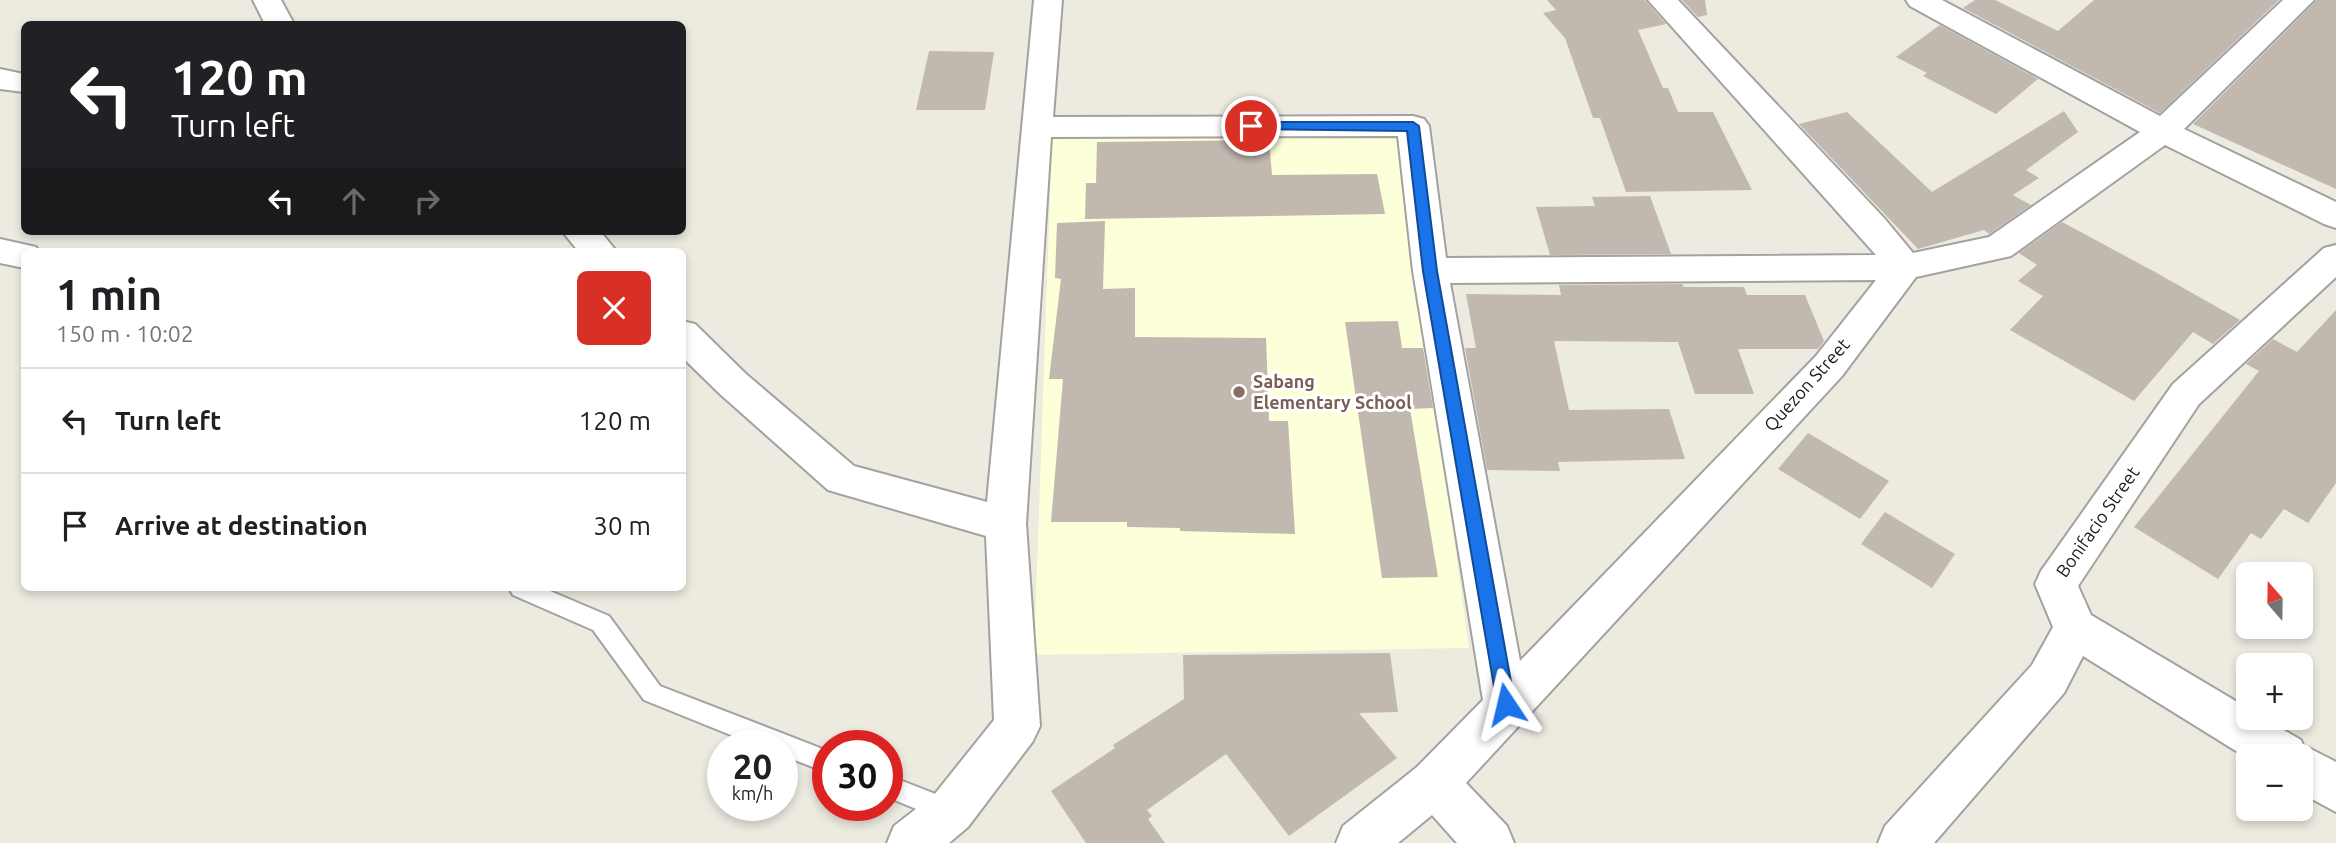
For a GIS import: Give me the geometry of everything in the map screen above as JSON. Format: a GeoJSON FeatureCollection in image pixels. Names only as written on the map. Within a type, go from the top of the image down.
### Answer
{"type":"FeatureCollection","features":[{"type":"Feature","properties":{"kind":"street"},"geometry":{"type":"LineString","coordinates":[[267,0],[278,21]]}},
{"type":"Feature","properties":{"kind":"street"},"geometry":{"type":"LineString","coordinates":[[911,843],[951,811],[1017,726],[1006,524],[1035,127],[1048,0]]}},
{"type":"Feature","properties":{"kind":"street"},"geometry":{"type":"LineString","coordinates":[[1662,0],[1872,226],[1905,267]]}},
{"type":"Feature","properties":{"kind":"street"},"geometry":{"type":"LineString","coordinates":[[1920,0],[2162,131],[2336,216]]}},
{"type":"Feature","properties":{"kind":"street"},"geometry":{"type":"LineString","coordinates":[[1430,271],[1905,267],[1999,247],[2162,131],[2300,0]]}},
{"type":"Feature","properties":{"kind":"street"},"geometry":{"type":"LineString","coordinates":[[0,79],[21,82]]}},
{"type":"Feature","properties":{"kind":"street"},"geometry":{"type":"LineString","coordinates":[[1035,127],[1413,126],[1430,271],[1506,704]]}},
{"type":"Feature","properties":{"kind":"street"},"geometry":{"type":"LineString","coordinates":[[583,235],[596,248]]}},
{"type":"Feature","properties":{"kind":"street"},"geometry":{"type":"LineString","coordinates":[[0,251],[21,255]]}},
{"type":"Feature","properties":{"kind":"street","name":"Bonifacio Street"},"geometry":{"type":"LineString","coordinates":[[2076,628],[2056,584],[2186,394],[2336,257]]}},
{"type":"Feature","properties":{"kind":"street","name":"Quezon Street"},"geometry":{"type":"LineString","coordinates":[[1360,843],[1434,783],[1829,366],[1905,267]]}},
{"type":"Feature","properties":{"kind":"street"},"geometry":{"type":"LineString","coordinates":[[686,338],[733,384],[842,479],[1006,524]]}},
{"type":"Feature","properties":{"kind":"street"},"geometry":{"type":"LineString","coordinates":[[686,375],[733,384]]}},
{"type":"Feature","properties":{"kind":"street"},"geometry":{"type":"LineString","coordinates":[[1902,843],[2048,679],[2076,628],[2265,744]]}},
{"type":"Feature","properties":{"kind":"street"},"geometry":{"type":"LineString","coordinates":[[2313,774],[2336,789]]}},
{"type":"Feature","properties":{"kind":"street"},"geometry":{"type":"LineString","coordinates":[[1434,783],[1490,843]]}},
{"type":"Feature","properties":{"kind":"lane"},"geometry":{"type":"LineString","coordinates":[[527,591],[601,623],[652,694],[812,756]]}},
{"type":"Feature","properties":{"kind":"lane"},"geometry":{"type":"LineString","coordinates":[[903,792],[951,811]]}},
{"type":"Feature","properties":{"kind":"shaded area","name":"Sabang Elementary School"},"geometry":{"type":"Polygon","coordinates":[[[1399,133],[1469,648],[1034,655],[1052,136],[1399,133]]]}},
{"type":"Feature","properties":{"kind":"building"},"geometry":{"type":"Polygon","coordinates":[[[1547,0],[1645,0],[1666,24],[1638,30],[1663,88],[1668,88],[1678,112],[1713,112],[1752,190],[1626,192],[1600,118],[1593,118],[1565,38],[1543,13],[1556,10],[1547,0]]]}},
{"type":"Feature","properties":{"kind":"building"},"geometry":{"type":"Polygon","coordinates":[[[1682,0],[1705,0],[1707,15],[1698,17],[1682,0]]]}},
{"type":"Feature","properties":{"kind":"building"},"geometry":{"type":"Polygon","coordinates":[[[1975,0],[1995,0],[2058,31],[2094,0],[2279,0],[2160,113],[1963,8],[1975,0]]]}},
{"type":"Feature","properties":{"kind":"building"},"geometry":{"type":"Polygon","coordinates":[[[2317,0],[2336,0],[2336,189],[2193,124],[2317,0]]]}},
{"type":"Feature","properties":{"kind":"building"},"geometry":{"type":"Polygon","coordinates":[[[1940,25],[2038,79],[1996,114],[1923,76],[1927,73],[1896,57],[1940,25]]]}},
{"type":"Feature","properties":{"kind":"building"},"geometry":{"type":"Polygon","coordinates":[[[929,51],[994,52],[985,110],[916,110],[929,51]]]}},
{"type":"Feature","properties":{"kind":"building"},"geometry":{"type":"Polygon","coordinates":[[[2064,111],[2078,132],[2026,170],[2039,178],[2013,195],[2031,205],[1989,234],[1984,230],[1918,249],[1799,124],[1847,112],[1932,192],[2064,111]]]}},
{"type":"Feature","properties":{"kind":"building"},"geometry":{"type":"Polygon","coordinates":[[[1269,140],[1272,175],[1377,174],[1385,214],[1085,219],[1086,183],[1096,183],[1097,142],[1269,140]]]}},
{"type":"Feature","properties":{"kind":"building"},"geometry":{"type":"Polygon","coordinates":[[[1650,196],[1671,254],[1550,255],[1536,207],[1595,206],[1592,197],[1650,196]]]}},
{"type":"Feature","properties":{"kind":"building"},"geometry":{"type":"Polygon","coordinates":[[[1105,221],[1103,289],[1135,288],[1135,337],[1266,338],[1269,421],[1288,421],[1295,534],[1180,531],[1180,528],[1127,527],[1127,522],[1051,522],[1063,379],[1049,379],[1061,279],[1055,278],[1057,223],[1105,221]]]}},
{"type":"Feature","properties":{"kind":"building"},"geometry":{"type":"Polygon","coordinates":[[[2062,222],[2240,320],[2213,344],[2193,332],[2134,401],[2010,330],[2043,296],[2018,281],[2037,265],[2019,253],[2062,222]]]}},
{"type":"Feature","properties":{"kind":"building"},"geometry":{"type":"Polygon","coordinates":[[[1682,284],[1684,287],[1744,287],[1747,295],[1805,295],[1824,341],[1818,349],[1738,349],[1754,394],[1695,394],[1678,342],[1554,341],[1569,410],[1669,409],[1685,459],[1558,462],[1560,471],[1487,470],[1465,348],[1476,348],[1466,294],[1561,295],[1559,285],[1682,284]]]}},
{"type":"Feature","properties":{"kind":"building"},"geometry":{"type":"Polygon","coordinates":[[[2336,310],[2336,483],[2308,523],[2284,509],[2261,539],[2251,533],[2218,579],[2134,527],[2259,371],[2246,364],[2273,339],[2297,352],[2336,310]]]}},
{"type":"Feature","properties":{"kind":"building"},"geometry":{"type":"Polygon","coordinates":[[[1398,321],[1402,348],[1423,348],[1433,408],[1410,409],[1438,577],[1382,578],[1345,322],[1398,321]]]}},
{"type":"Feature","properties":{"kind":"building"},"geometry":{"type":"Polygon","coordinates":[[[1808,433],[1889,481],[1860,519],[1778,469],[1808,433]]]}},
{"type":"Feature","properties":{"kind":"building"},"geometry":{"type":"Polygon","coordinates":[[[1885,512],[1955,554],[1932,588],[1861,544],[1885,512]]]}},
{"type":"Feature","properties":{"kind":"building"},"geometry":{"type":"Polygon","coordinates":[[[1390,653],[1398,712],[1359,713],[1397,758],[1289,836],[1226,754],[1147,810],[1152,816],[1148,819],[1165,843],[1086,843],[1051,791],[1115,748],[1113,745],[1184,699],[1183,655],[1390,653]]]}},
{"type":"Feature","properties":{"kind":"place","name":"Sabang Elementary School"},"geometry":{"type":"Point","coordinates":[1239,392]}},
{"type":"Feature","properties":{"kind":"route"},"geometry":{"type":"LineString","coordinates":[[1251,126],[1413,126],[1430,271],[1506,704]]}}]}
